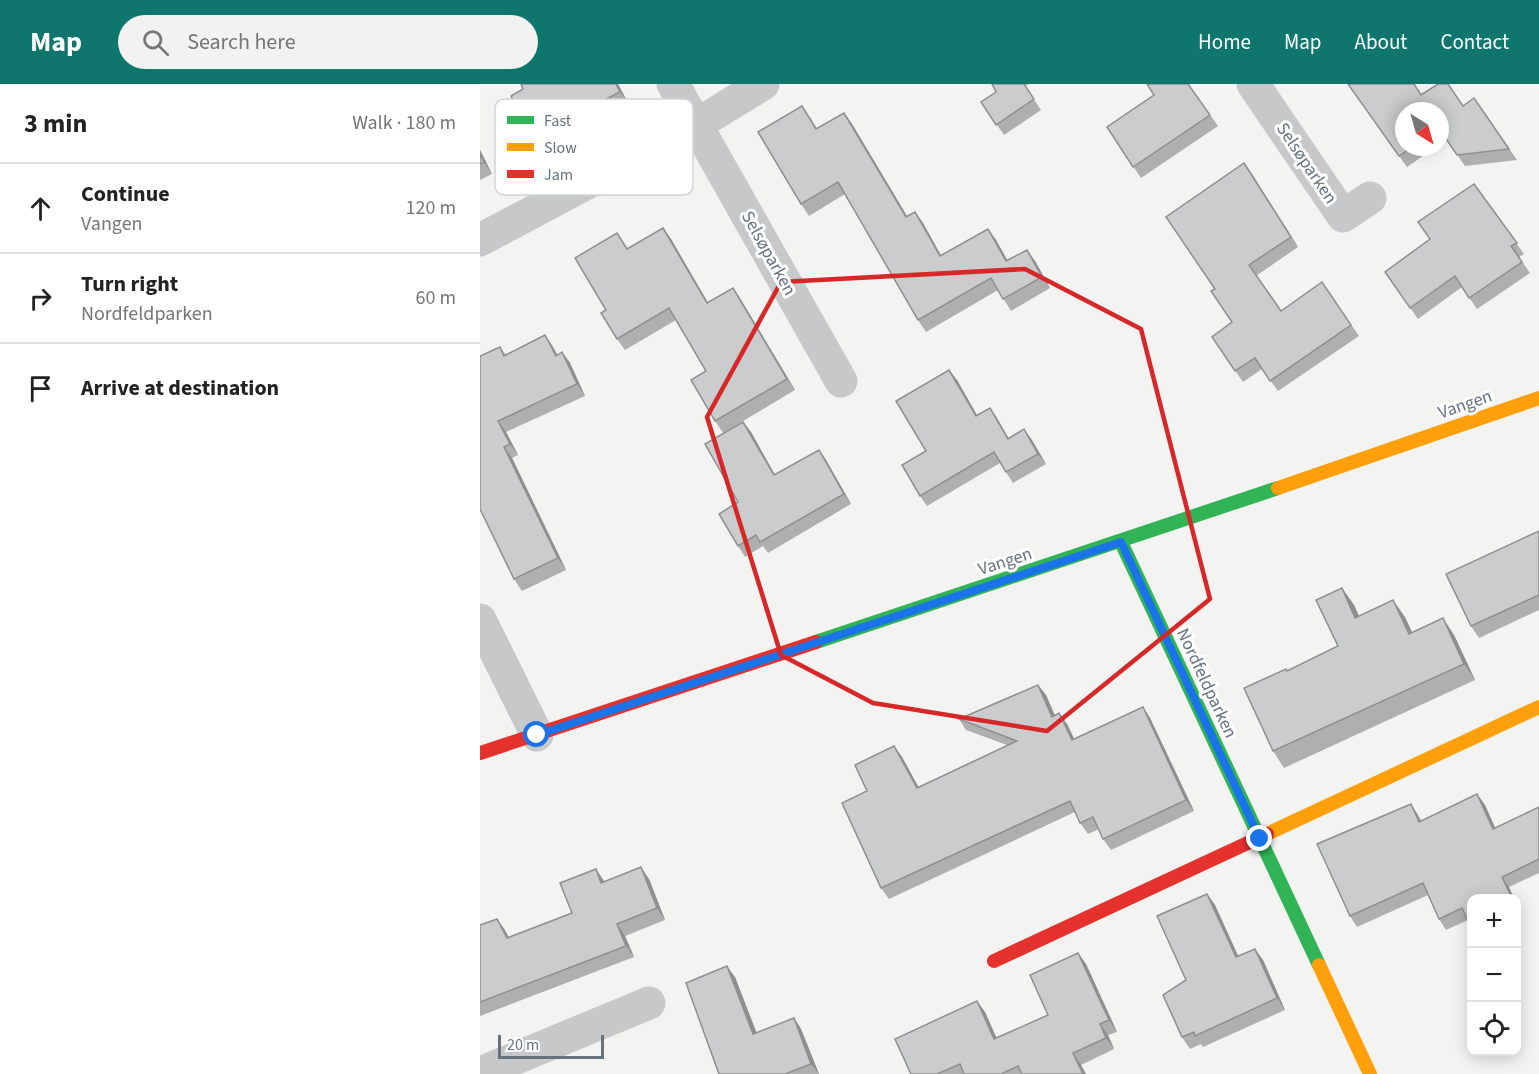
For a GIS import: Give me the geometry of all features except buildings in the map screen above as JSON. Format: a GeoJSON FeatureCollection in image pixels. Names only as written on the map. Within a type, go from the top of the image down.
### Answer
{"type":"FeatureCollection","features":[{"type":"Feature","properties":{"kind":"street","name":"Selsøparken"},"geometry":{"type":"LineString","coordinates":[[673,84],[681,99]]}},
{"type":"Feature","properties":{"kind":"street"},"geometry":{"type":"LineString","coordinates":[[693,127],[763,84]]}},
{"type":"Feature","properties":{"kind":"street","name":"Selsøparken"},"geometry":{"type":"LineString","coordinates":[[1253,84],[1343,216],[1370,198]]}},
{"type":"Feature","properties":{"kind":"street","name":"Selsøparken"},"geometry":{"type":"LineString","coordinates":[[693,120],[841,381]]}},
{"type":"Feature","properties":{"kind":"street"},"geometry":{"type":"LineString","coordinates":[[480,240],[565,195]]}},
{"type":"Feature","properties":{"kind":"street","name":"Vangen"},"geometry":{"type":"LineString","coordinates":[[480,753],[1121,542],[1539,398]]}},
{"type":"Feature","properties":{"kind":"street","name":"Nordfeldparken"},"geometry":{"type":"LineString","coordinates":[[1121,542],[1370,1074]]}},
{"type":"Feature","properties":{"kind":"street"},"geometry":{"type":"LineString","coordinates":[[480,620],[537,735]]}},
{"type":"Feature","properties":{"kind":"street"},"geometry":{"type":"LineString","coordinates":[[994,961],[1539,707]]}},
{"type":"Feature","properties":{"kind":"street"},"geometry":{"type":"LineString","coordinates":[[480,1073],[649,1003]]}},
{"type":"Feature","properties":{"kind":"highlighted area"},"geometry":{"type":"Polygon","coordinates":[[[1025,269],[1141,329],[1210,599],[1047,731],[873,703],[781,655],[707,417],[781,282],[1025,269]]]}},
{"type":"Feature","properties":{"kind":"traffic: fast"},"geometry":{"type":"LineString","coordinates":[[816,642],[1278,488]]}},
{"type":"Feature","properties":{"kind":"traffic: fast"},"geometry":{"type":"LineString","coordinates":[[1121,542],[1319,965]]}},
{"type":"Feature","properties":{"kind":"traffic: slow"},"geometry":{"type":"LineString","coordinates":[[1278,488],[1539,398]]}},
{"type":"Feature","properties":{"kind":"traffic: slow"},"geometry":{"type":"LineString","coordinates":[[1267,834],[1539,707]]}},
{"type":"Feature","properties":{"kind":"traffic: slow"},"geometry":{"type":"LineString","coordinates":[[1319,965],[1370,1074]]}},
{"type":"Feature","properties":{"kind":"traffic: jam"},"geometry":{"type":"LineString","coordinates":[[480,753],[816,642]]}},
{"type":"Feature","properties":{"kind":"traffic: jam"},"geometry":{"type":"LineString","coordinates":[[994,961],[1267,834]]}},
{"type":"Feature","properties":{"kind":"route"},"geometry":{"type":"LineString","coordinates":[[537,735],[1121,542],[1260,839]]}}]}
